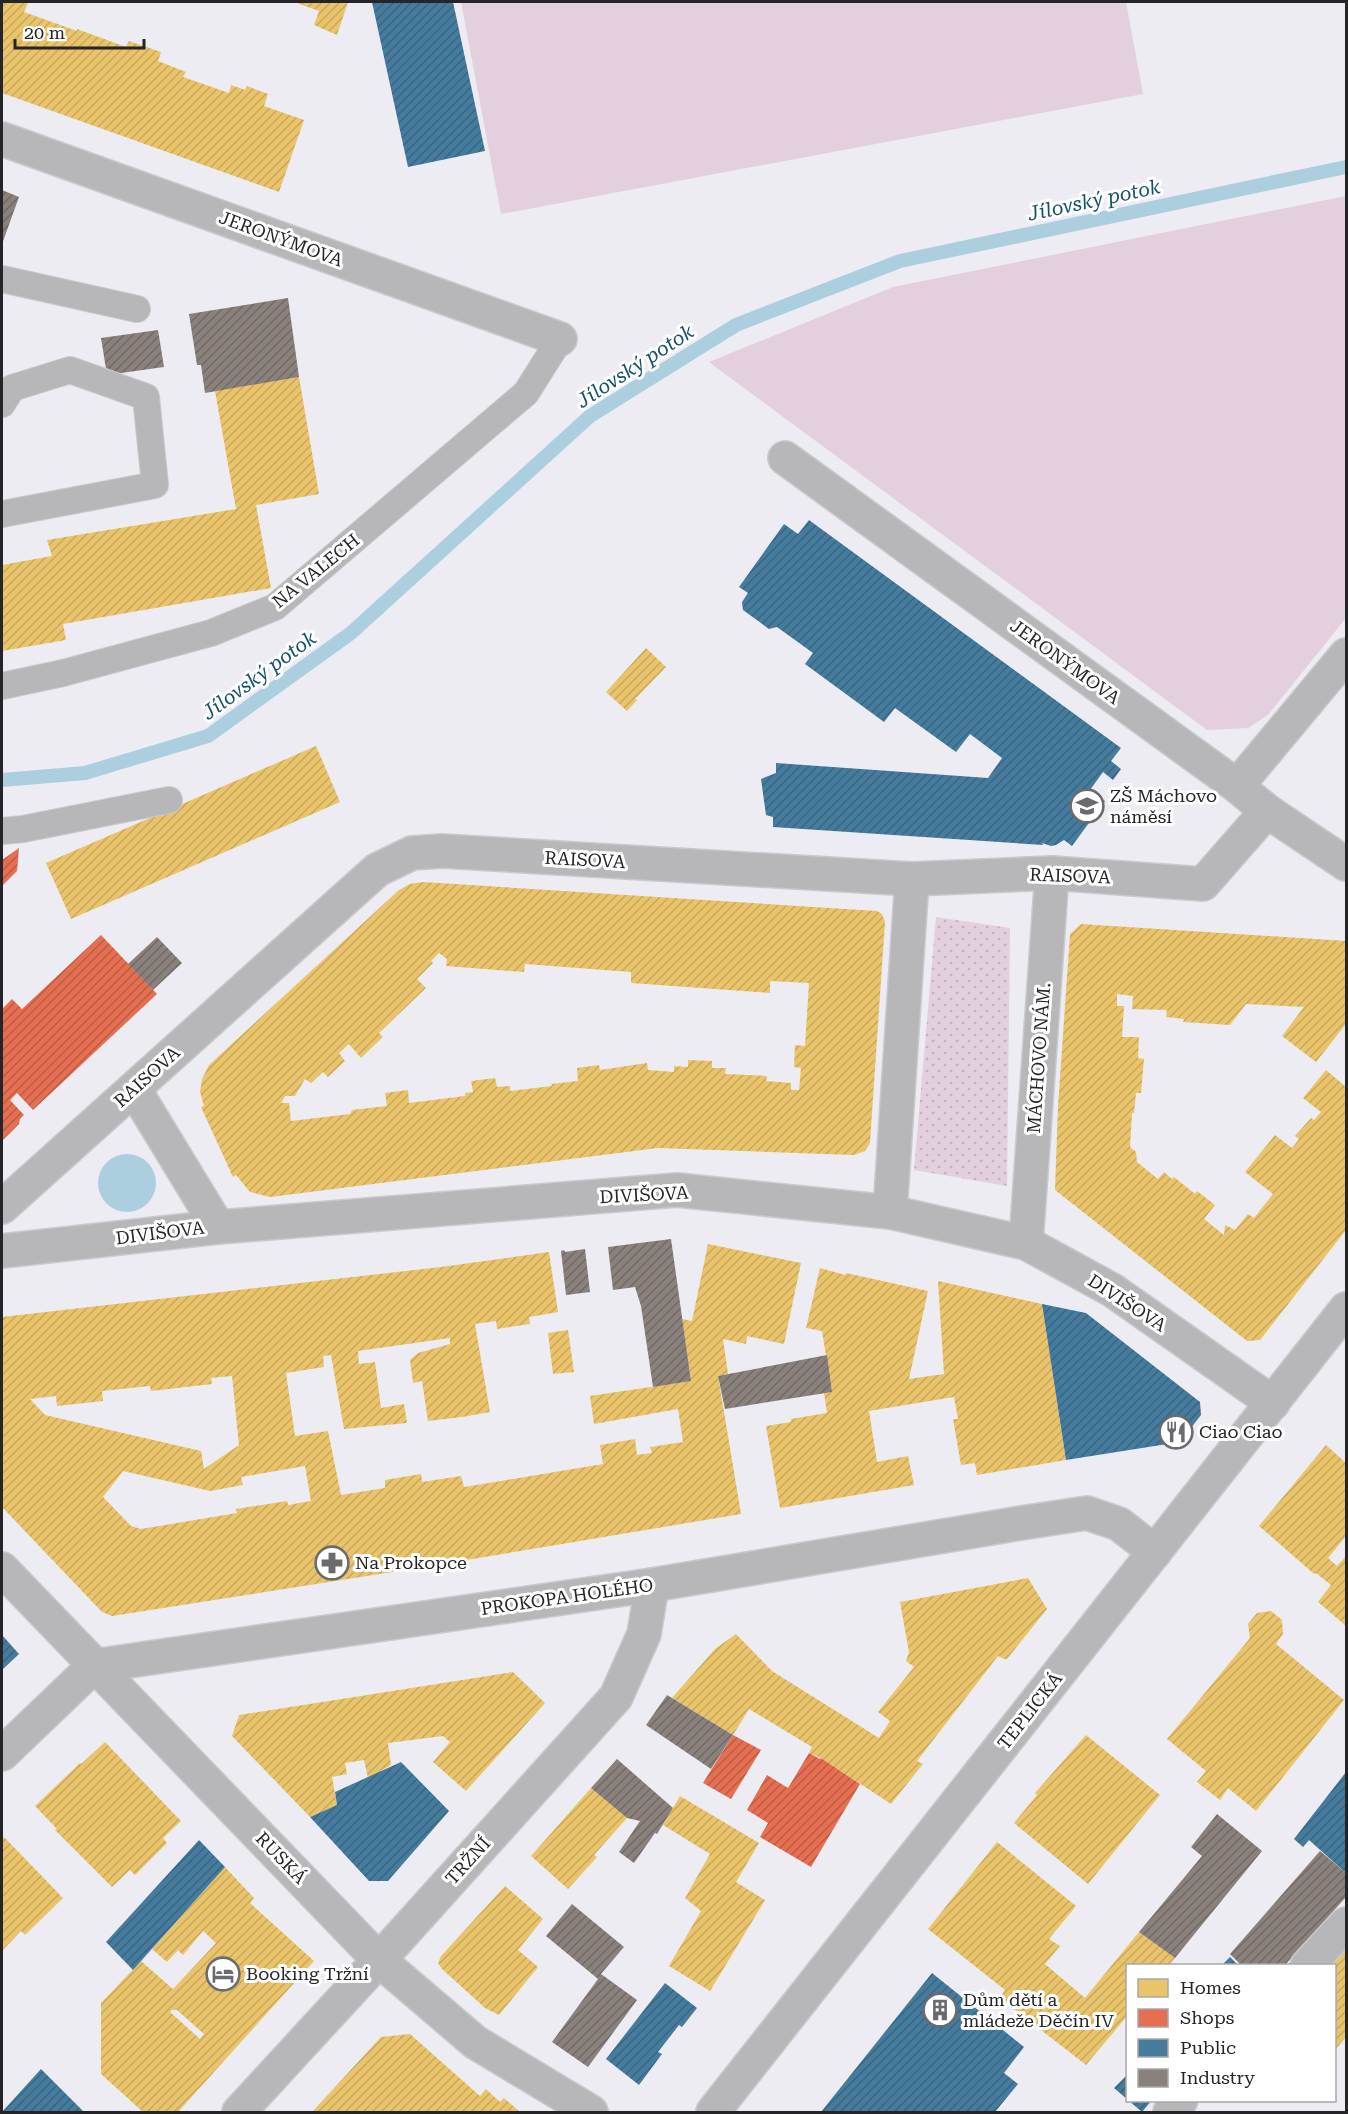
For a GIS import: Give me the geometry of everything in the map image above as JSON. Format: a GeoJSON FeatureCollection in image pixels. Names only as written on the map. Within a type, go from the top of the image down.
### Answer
{"type":"FeatureCollection","features":[{"type":"Feature","properties":{"kind":"street","name":"JERONÝMOVA"},"geometry":{"type":"LineString","coordinates":[[2,139],[560,339]]}},
{"type":"Feature","properties":{"kind":"street","name":"JERONÝMOVA"},"geometry":{"type":"LineString","coordinates":[[785,458],[1237,786],[1267,811],[1347,864]]}},
{"type":"Feature","properties":{"kind":"street"},"geometry":{"type":"LineString","coordinates":[[1237,786],[1347,655]]}},
{"type":"Feature","properties":{"kind":"street","name":"RAISOVA"},"geometry":{"type":"LineString","coordinates":[[2,1207],[377,870],[412,853],[453,852],[912,879],[1052,873],[1203,884],[1267,811]]}},
{"type":"Feature","properties":{"kind":"street","name":"MÁCHOVO NÁM."},"geometry":{"type":"LineString","coordinates":[[1026,1243],[1052,873]]}},
{"type":"Feature","properties":{"kind":"street"},"geometry":{"type":"LineString","coordinates":[[890,1212],[912,879]]}},
{"type":"Feature","properties":{"kind":"street"},"geometry":{"type":"LineString","coordinates":[[134,1089],[218,1227]]}},
{"type":"Feature","properties":{"kind":"street","name":"DIVIŠOVA"},"geometry":{"type":"LineString","coordinates":[[2,1251],[218,1227],[676,1190],[890,1212],[1026,1243],[1112,1290],[1273,1403]]}},
{"type":"Feature","properties":{"kind":"street","name":"TEPLICKÁ"},"geometry":{"type":"LineString","coordinates":[[713,2112],[1347,1309]]}},
{"type":"Feature","properties":{"kind":"street","name":"PROKOPA HOLÉHO"},"geometry":{"type":"LineString","coordinates":[[94,1666],[652,1584],[1087,1513],[1119,1524],[1155,1552]]}},
{"type":"Feature","properties":{"kind":"street","name":"RUSKÁ"},"geometry":{"type":"LineString","coordinates":[[2,1569],[380,1960],[475,2042],[591,2112]]}},
{"type":"Feature","properties":{"kind":"street","name":"TRŽNÍ"},"geometry":{"type":"LineString","coordinates":[[239,2112],[380,1960],[616,1697],[644,1634],[652,1584]]}},
{"type":"Feature","properties":{"kind":"street"},"geometry":{"type":"LineString","coordinates":[[2,1754],[94,1666]]}},
{"type":"Feature","properties":{"kind":"street"},"geometry":{"type":"LineString","coordinates":[[1308,1964],[1347,1924]]}},
{"type":"Feature","properties":{"kind":"lane"},"geometry":{"type":"LineString","coordinates":[[2,279],[137,309]]}},
{"type":"Feature","properties":{"kind":"lane","name":"NA VALECH"},"geometry":{"type":"LineString","coordinates":[[2,686],[63,673],[211,633],[275,607],[526,393],[560,339]]}},
{"type":"Feature","properties":{"kind":"lane"},"geometry":{"type":"LineString","coordinates":[[2,404],[12,387],[70,370],[146,397],[155,485],[2,514]]}},
{"type":"Feature","properties":{"kind":"lane"},"geometry":{"type":"LineString","coordinates":[[2,831],[23,829],[169,800]]}},
{"type":"Feature","properties":{"kind":"shaded area"},"geometry":{"type":"Polygon","coordinates":[[[461,2],[1126,2],[1143,94],[501,214],[461,2]]]}},
{"type":"Feature","properties":{"kind":"shaded area"},"geometry":{"type":"Polygon","coordinates":[[[1346,196],[1346,618],[1268,715],[1248,728],[1207,730],[709,362],[893,287],[1346,196]]]}},
{"type":"Feature","properties":{"kind":"shaded area"},"geometry":{"type":"Polygon","coordinates":[[[936,917],[1010,928],[1007,1186],[914,1170],[936,917]]]}},
{"type":"Feature","properties":{"kind":"water"},"geometry":{"type":"Polygon","coordinates":[[[121,1154],[133,1154],[148,1162],[156,1177],[156,1189],[148,1204],[133,1212],[121,1212],[106,1204],[98,1189],[98,1177],[106,1162],[121,1154]]]}},
{"type":"Feature","properties":{"kind":"building: Homes"},"geometry":{"type":"Polygon","coordinates":[[[2,2],[25,2],[28,3],[24,12],[126,47],[129,41],[161,52],[158,61],[186,72],[183,77],[229,93],[231,85],[245,90],[247,86],[268,94],[264,106],[304,120],[279,192],[2,93],[2,2]]]}},
{"type":"Feature","properties":{"kind":"building: Homes"},"geometry":{"type":"Polygon","coordinates":[[[294,2],[348,2],[337,35],[314,25],[319,11],[294,2]]]}},
{"type":"Feature","properties":{"kind":"building: Homes"},"geometry":{"type":"Polygon","coordinates":[[[299,377],[319,494],[256,505],[271,588],[63,624],[66,640],[2,651],[2,565],[52,556],[47,540],[236,509],[215,391],[299,377]]]}},
{"type":"Feature","properties":{"kind":"building: Homes"},"geometry":{"type":"Polygon","coordinates":[[[646,648],[666,667],[635,699],[637,700],[627,711],[606,692],[646,648]]]}},
{"type":"Feature","properties":{"kind":"building: Homes"},"geometry":{"type":"Polygon","coordinates":[[[316,746],[340,802],[71,919],[46,863],[316,746]]]}},
{"type":"Feature","properties":{"kind":"building: Homes"},"geometry":{"type":"Polygon","coordinates":[[[423,882],[877,911],[882,914],[885,922],[870,1143],[865,1151],[854,1155],[658,1148],[270,1197],[250,1192],[236,1175],[233,1177],[201,1107],[204,1106],[200,1092],[202,1079],[209,1065],[399,890],[410,884],[423,882]],[[439,953],[431,961],[433,963],[417,979],[426,988],[379,1033],[383,1037],[361,1058],[349,1044],[339,1053],[345,1061],[328,1077],[323,1072],[311,1083],[305,1079],[295,1096],[285,1096],[281,1103],[289,1103],[291,1121],[350,1114],[352,1110],[387,1106],[385,1093],[408,1090],[409,1103],[465,1096],[465,1093],[473,1092],[471,1081],[495,1078],[497,1087],[510,1086],[510,1091],[552,1086],[551,1084],[578,1081],[577,1068],[599,1065],[600,1070],[647,1063],[648,1070],[674,1072],[674,1066],[688,1067],[688,1060],[712,1061],[712,1068],[726,1068],[725,1074],[767,1076],[766,1081],[791,1083],[791,1090],[799,1090],[801,1068],[794,1067],[795,1045],[805,1046],[809,983],[770,981],[770,993],[631,983],[631,972],[525,964],[524,972],[446,966],[447,959],[439,953]]]}},
{"type":"Feature","properties":{"kind":"building: Homes"},"geometry":{"type":"Polygon","coordinates":[[[1081,924],[1346,941],[1346,1024],[1316,1062],[1282,1036],[1304,1007],[1246,1004],[1230,1025],[1183,1022],[1184,1019],[1166,1017],[1167,1010],[1132,1009],[1133,996],[1117,994],[1117,1006],[1124,1006],[1122,1037],[1139,1037],[1138,1058],[1144,1059],[1141,1093],[1136,1093],[1134,1113],[1132,1113],[1130,1147],[1136,1152],[1137,1162],[1158,1179],[1164,1172],[1195,1194],[1197,1191],[1215,1205],[1204,1219],[1224,1235],[1225,1225],[1235,1230],[1248,1214],[1254,1218],[1273,1194],[1245,1172],[1275,1135],[1292,1148],[1299,1139],[1295,1136],[1311,1118],[1314,1120],[1321,1112],[1303,1098],[1326,1070],[1346,1087],[1346,1230],[1260,1340],[1247,1341],[1055,1190],[1058,1107],[1070,934],[1081,924]]]}},
{"type":"Feature","properties":{"kind":"building: Homes"},"geometry":{"type":"Polygon","coordinates":[[[708,1244],[801,1263],[784,1344],[747,1336],[746,1344],[723,1339],[728,1374],[718,1376],[741,1514],[112,1616],[102,1612],[2,1507],[2,1317],[441,1267],[549,1252],[558,1312],[529,1317],[530,1324],[497,1329],[496,1321],[475,1324],[490,1412],[428,1421],[422,1381],[413,1383],[410,1360],[418,1353],[450,1344],[450,1338],[358,1351],[359,1364],[375,1362],[381,1408],[404,1404],[407,1423],[344,1429],[331,1355],[323,1356],[324,1367],[286,1373],[295,1436],[328,1431],[341,1495],[385,1488],[385,1480],[421,1474],[422,1482],[461,1476],[464,1487],[603,1464],[600,1445],[635,1439],[637,1455],[652,1453],[650,1447],[683,1442],[678,1409],[594,1424],[590,1396],[691,1381],[682,1319],[692,1321],[708,1244]],[[232,1376],[211,1378],[212,1384],[151,1391],[150,1386],[102,1391],[103,1401],[57,1406],[56,1396],[30,1399],[45,1415],[201,1451],[204,1469],[239,1445],[232,1376]],[[305,1466],[241,1477],[243,1485],[210,1491],[123,1471],[103,1497],[131,1526],[141,1529],[237,1513],[236,1509],[287,1501],[288,1505],[311,1501],[305,1466]]]}},
{"type":"Feature","properties":{"kind":"building: Homes"},"geometry":{"type":"Polygon","coordinates":[[[820,1268],[928,1291],[909,1379],[944,1374],[938,1281],[1042,1304],[1066,1460],[977,1475],[975,1463],[961,1465],[953,1419],[958,1419],[954,1397],[869,1411],[877,1462],[908,1456],[914,1485],[780,1508],[766,1426],[827,1413],[824,1393],[832,1392],[822,1331],[806,1328],[820,1268]]]}},
{"type":"Feature","properties":{"kind":"building: Homes"},"geometry":{"type":"Polygon","coordinates":[[[568,1330],[574,1372],[553,1374],[548,1333],[568,1330]]]}},
{"type":"Feature","properties":{"kind":"building: Homes"},"geometry":{"type":"Polygon","coordinates":[[[1326,1445],[1346,1463],[1346,1536],[1328,1558],[1337,1566],[1346,1556],[1346,1626],[1318,1602],[1331,1585],[1316,1573],[1314,1574],[1259,1526],[1326,1445]]]}},
{"type":"Feature","properties":{"kind":"building: Homes"},"geometry":{"type":"Polygon","coordinates":[[[1028,1578],[1047,1609],[1007,1659],[998,1656],[917,1761],[923,1764],[891,1804],[821,1758],[809,1753],[812,1747],[749,1709],[733,1735],[672,1698],[715,1649],[736,1634],[772,1671],[879,1738],[890,1721],[878,1712],[914,1667],[906,1661],[909,1652],[900,1602],[1028,1578]]]}},
{"type":"Feature","properties":{"kind":"building: Homes"},"geometry":{"type":"Polygon","coordinates":[[[1271,1611],[1282,1620],[1283,1634],[1276,1644],[1344,1700],[1256,1811],[1228,1788],[1220,1800],[1197,1782],[1206,1771],[1167,1739],[1250,1638],[1248,1624],[1257,1613],[1271,1611]]]}},
{"type":"Feature","properties":{"kind":"building: Homes"},"geometry":{"type":"Polygon","coordinates":[[[513,1672],[545,1703],[466,1791],[433,1762],[450,1742],[443,1736],[388,1743],[391,1765],[368,1778],[364,1760],[345,1763],[347,1774],[332,1777],[337,1805],[310,1817],[232,1736],[239,1715],[513,1672]]]}},
{"type":"Feature","properties":{"kind":"building: Homes"},"geometry":{"type":"Polygon","coordinates":[[[1086,1735],[1160,1795],[1088,1884],[1014,1823],[1037,1795],[1035,1793],[1086,1735]]]}},
{"type":"Feature","properties":{"kind":"building: Homes"},"geometry":{"type":"Polygon","coordinates":[[[105,1742],[181,1821],[163,1838],[167,1843],[135,1875],[130,1870],[112,1887],[55,1830],[57,1829],[35,1806],[105,1742]]]}},
{"type":"Feature","properties":{"kind":"building: Homes"},"geometry":{"type":"Polygon","coordinates":[[[591,1788],[627,1818],[594,1855],[597,1857],[568,1889],[531,1856],[591,1788]]]}},
{"type":"Feature","properties":{"kind":"building: Homes"},"geometry":{"type":"Polygon","coordinates":[[[680,1796],[759,1843],[736,1882],[765,1900],[710,1991],[669,1966],[701,1911],[685,1898],[710,1854],[663,1825],[680,1796]]]}},
{"type":"Feature","properties":{"kind":"building: Homes"},"geometry":{"type":"Polygon","coordinates":[[[4,1837],[63,1898],[25,1935],[21,1931],[2,1951],[2,1840],[4,1837]]]}},
{"type":"Feature","properties":{"kind":"building: Homes"},"geometry":{"type":"Polygon","coordinates":[[[997,1842],[1076,1906],[1049,1939],[1060,1946],[1045,1964],[1085,1998],[1139,1932],[1175,1958],[1170,1964],[1126,1964],[1126,2017],[1086,2065],[1000,1998],[1005,1990],[928,1929],[997,1842]]]}},
{"type":"Feature","properties":{"kind":"building: Homes"},"geometry":{"type":"Polygon","coordinates":[[[225,1867],[254,1898],[250,1903],[314,1961],[178,2112],[143,2112],[101,2074],[101,2003],[141,1961],[173,1989],[216,1943],[203,1931],[183,1955],[178,1950],[167,1962],[152,1949],[225,1867]],[[177,2010],[170,2012],[200,2039],[204,2034],[177,2010]]]}},
{"type":"Feature","properties":{"kind":"building: Homes"},"geometry":{"type":"Polygon","coordinates":[[[505,1886],[543,1919],[518,1950],[538,1967],[499,2015],[485,2008],[438,1963],[441,1956],[505,1886]]]}},
{"type":"Feature","properties":{"kind":"building: Homes"},"geometry":{"type":"Polygon","coordinates":[[[1346,1945],[1346,2037],[1336,2049],[1336,1964],[1329,1964],[1346,1945]]]}},
{"type":"Feature","properties":{"kind":"building: Homes"},"geometry":{"type":"Polygon","coordinates":[[[410,2034],[480,2096],[486,2089],[500,2102],[504,2098],[520,2112],[312,2112],[381,2037],[410,2034]]]}},
{"type":"Feature","properties":{"kind":"building: Shops"},"geometry":{"type":"Polygon","coordinates":[[[19,848],[17,871],[2,886],[2,860],[19,848]]]}},
{"type":"Feature","properties":{"kind":"building: Shops"},"geometry":{"type":"Polygon","coordinates":[[[101,935],[157,994],[33,1110],[17,1093],[10,1100],[24,1115],[19,1124],[2,1141],[2,1009],[12,999],[22,1009],[101,935]]]}},
{"type":"Feature","properties":{"kind":"building: Shops"},"geometry":{"type":"Polygon","coordinates":[[[733,1735],[761,1750],[731,1799],[703,1783],[733,1735]]]}},
{"type":"Feature","properties":{"kind":"building: Shops"},"geometry":{"type":"Polygon","coordinates":[[[809,1753],[821,1758],[860,1784],[811,1867],[760,1837],[768,1823],[747,1810],[767,1775],[788,1788],[809,1753]]]}},
{"type":"Feature","properties":{"kind":"building: Public"},"geometry":{"type":"Polygon","coordinates":[[[372,2],[453,2],[485,151],[408,167],[372,2]]]}},
{"type":"Feature","properties":{"kind":"building: Public"},"geometry":{"type":"Polygon","coordinates":[[[809,520],[1121,748],[1111,761],[1121,769],[1113,780],[1103,772],[1090,790],[1105,801],[1072,846],[1064,840],[1051,846],[1042,843],[1043,845],[773,827],[773,817],[766,815],[761,779],[776,773],[776,763],[988,778],[1002,758],[970,734],[956,752],[895,708],[884,722],[805,664],[813,653],[777,627],[769,629],[743,610],[742,602],[748,593],[739,587],[784,524],[798,534],[809,520]]]}},
{"type":"Feature","properties":{"kind":"building: Public"},"geometry":{"type":"Polygon","coordinates":[[[1042,1304],[1086,1313],[1200,1402],[1201,1415],[1180,1442],[1066,1460],[1042,1304]]]}},
{"type":"Feature","properties":{"kind":"building: Public"},"geometry":{"type":"Polygon","coordinates":[[[2,1635],[19,1654],[2,1670],[2,1635]]]}},
{"type":"Feature","properties":{"kind":"building: Public"},"geometry":{"type":"Polygon","coordinates":[[[401,1762],[449,1811],[388,1881],[369,1881],[310,1817],[337,1805],[335,1792],[401,1762]]]}},
{"type":"Feature","properties":{"kind":"building: Public"},"geometry":{"type":"Polygon","coordinates":[[[1346,1772],[1346,1873],[1309,1840],[1303,1847],[1294,1839],[1346,1772]]]}},
{"type":"Feature","properties":{"kind":"building: Public"},"geometry":{"type":"Polygon","coordinates":[[[199,1840],[225,1867],[133,1970],[106,1942],[199,1840]]]}},
{"type":"Feature","properties":{"kind":"building: Public"},"geometry":{"type":"Polygon","coordinates":[[[1230,1957],[1237,1964],[1223,1964],[1230,1957]]]}},
{"type":"Feature","properties":{"kind":"building: Public","name":"Dům dětí a mládeže Děčín IV"},"geometry":{"type":"Polygon","coordinates":[[[932,1973],[1024,2047],[1004,2073],[1018,2084],[995,2112],[821,2112],[932,1973]]]}},
{"type":"Feature","properties":{"kind":"building: Public"},"geometry":{"type":"Polygon","coordinates":[[[665,1983],[697,2008],[682,2027],[679,2025],[658,2052],[662,2054],[639,2085],[606,2059],[665,1983]]]}},
{"type":"Feature","properties":{"kind":"building: Public"},"geometry":{"type":"Polygon","coordinates":[[[41,2069],[84,2112],[2,2112],[41,2069]]]}},
{"type":"Feature","properties":{"kind":"building: Public"},"geometry":{"type":"Polygon","coordinates":[[[1126,2076],[1126,2098],[1114,2088],[1126,2076]]]}},
{"type":"Feature","properties":{"kind":"building: Public"},"geometry":{"type":"Polygon","coordinates":[[[1130,2102],[1150,2102],[1142,2112],[1130,2102]]]}},
{"type":"Feature","properties":{"kind":"building: Industry"},"geometry":{"type":"Polygon","coordinates":[[[2,190],[19,197],[2,244],[2,190]]]}},
{"type":"Feature","properties":{"kind":"building: Industry"},"geometry":{"type":"Polygon","coordinates":[[[288,298],[299,377],[205,393],[201,365],[197,365],[189,314],[288,298]]]}},
{"type":"Feature","properties":{"kind":"building: Industry"},"geometry":{"type":"Polygon","coordinates":[[[158,330],[164,367],[107,375],[101,338],[158,330]]]}},
{"type":"Feature","properties":{"kind":"building: Industry"},"geometry":{"type":"Polygon","coordinates":[[[157,937],[182,963],[153,990],[128,964],[157,937]]]}},
{"type":"Feature","properties":{"kind":"building: Industry"},"geometry":{"type":"Polygon","coordinates":[[[671,1239],[691,1381],[653,1387],[641,1306],[635,1287],[613,1290],[608,1247],[671,1239]]]}},
{"type":"Feature","properties":{"kind":"building: Industry"},"geometry":{"type":"Polygon","coordinates":[[[585,1249],[590,1292],[566,1295],[561,1251],[585,1249]]]}},
{"type":"Feature","properties":{"kind":"building: Industry"},"geometry":{"type":"Polygon","coordinates":[[[827,1355],[832,1392],[725,1409],[718,1376],[827,1355]]]}},
{"type":"Feature","properties":{"kind":"building: Industry"},"geometry":{"type":"Polygon","coordinates":[[[667,1695],[733,1735],[711,1769],[646,1725],[667,1695]]]}},
{"type":"Feature","properties":{"kind":"building: Industry"},"geometry":{"type":"Polygon","coordinates":[[[617,1759],[673,1808],[657,1834],[655,1833],[634,1863],[619,1852],[640,1821],[627,1818],[591,1788],[617,1759]]]}},
{"type":"Feature","properties":{"kind":"building: Industry"},"geometry":{"type":"Polygon","coordinates":[[[1217,1814],[1262,1851],[1175,1958],[1139,1932],[1202,1856],[1191,1847],[1217,1814]]]}},
{"type":"Feature","properties":{"kind":"building: Industry"},"geometry":{"type":"Polygon","coordinates":[[[1320,1851],[1346,1873],[1346,1897],[1286,1964],[1240,1964],[1230,1954],[1320,1851]]]}},
{"type":"Feature","properties":{"kind":"building: Industry"},"geometry":{"type":"Polygon","coordinates":[[[572,1904],[624,1947],[601,1974],[637,2000],[588,2067],[552,2042],[598,1979],[546,1936],[572,1904]]]}},
{"type":"Feature","properties":{"kind":"waterway","name":"Jílovský potok"},"geometry":{"type":"LineString","coordinates":[[2,780],[85,773],[208,736],[351,633],[590,416],[736,325],[900,261],[1346,167]]}},
{"type":"Feature","properties":{"kind":"place","name":"ZŠ Máchovo náměsí"},"geometry":{"type":"Point","coordinates":[1087,806]}},
{"type":"Feature","properties":{"kind":"place","name":"Ciao Ciao"},"geometry":{"type":"Point","coordinates":[1176,1432]}},
{"type":"Feature","properties":{"kind":"place","name":"Na Prokopce"},"geometry":{"type":"Point","coordinates":[332,1563]}},
{"type":"Feature","properties":{"kind":"place","name":"Booking Tržní"},"geometry":{"type":"Point","coordinates":[223,1974]}},
{"type":"Feature","properties":{"kind":"place","name":"Dům dětí a mládeže Děčín IV"},"geometry":{"type":"Point","coordinates":[940,2010]}}]}
